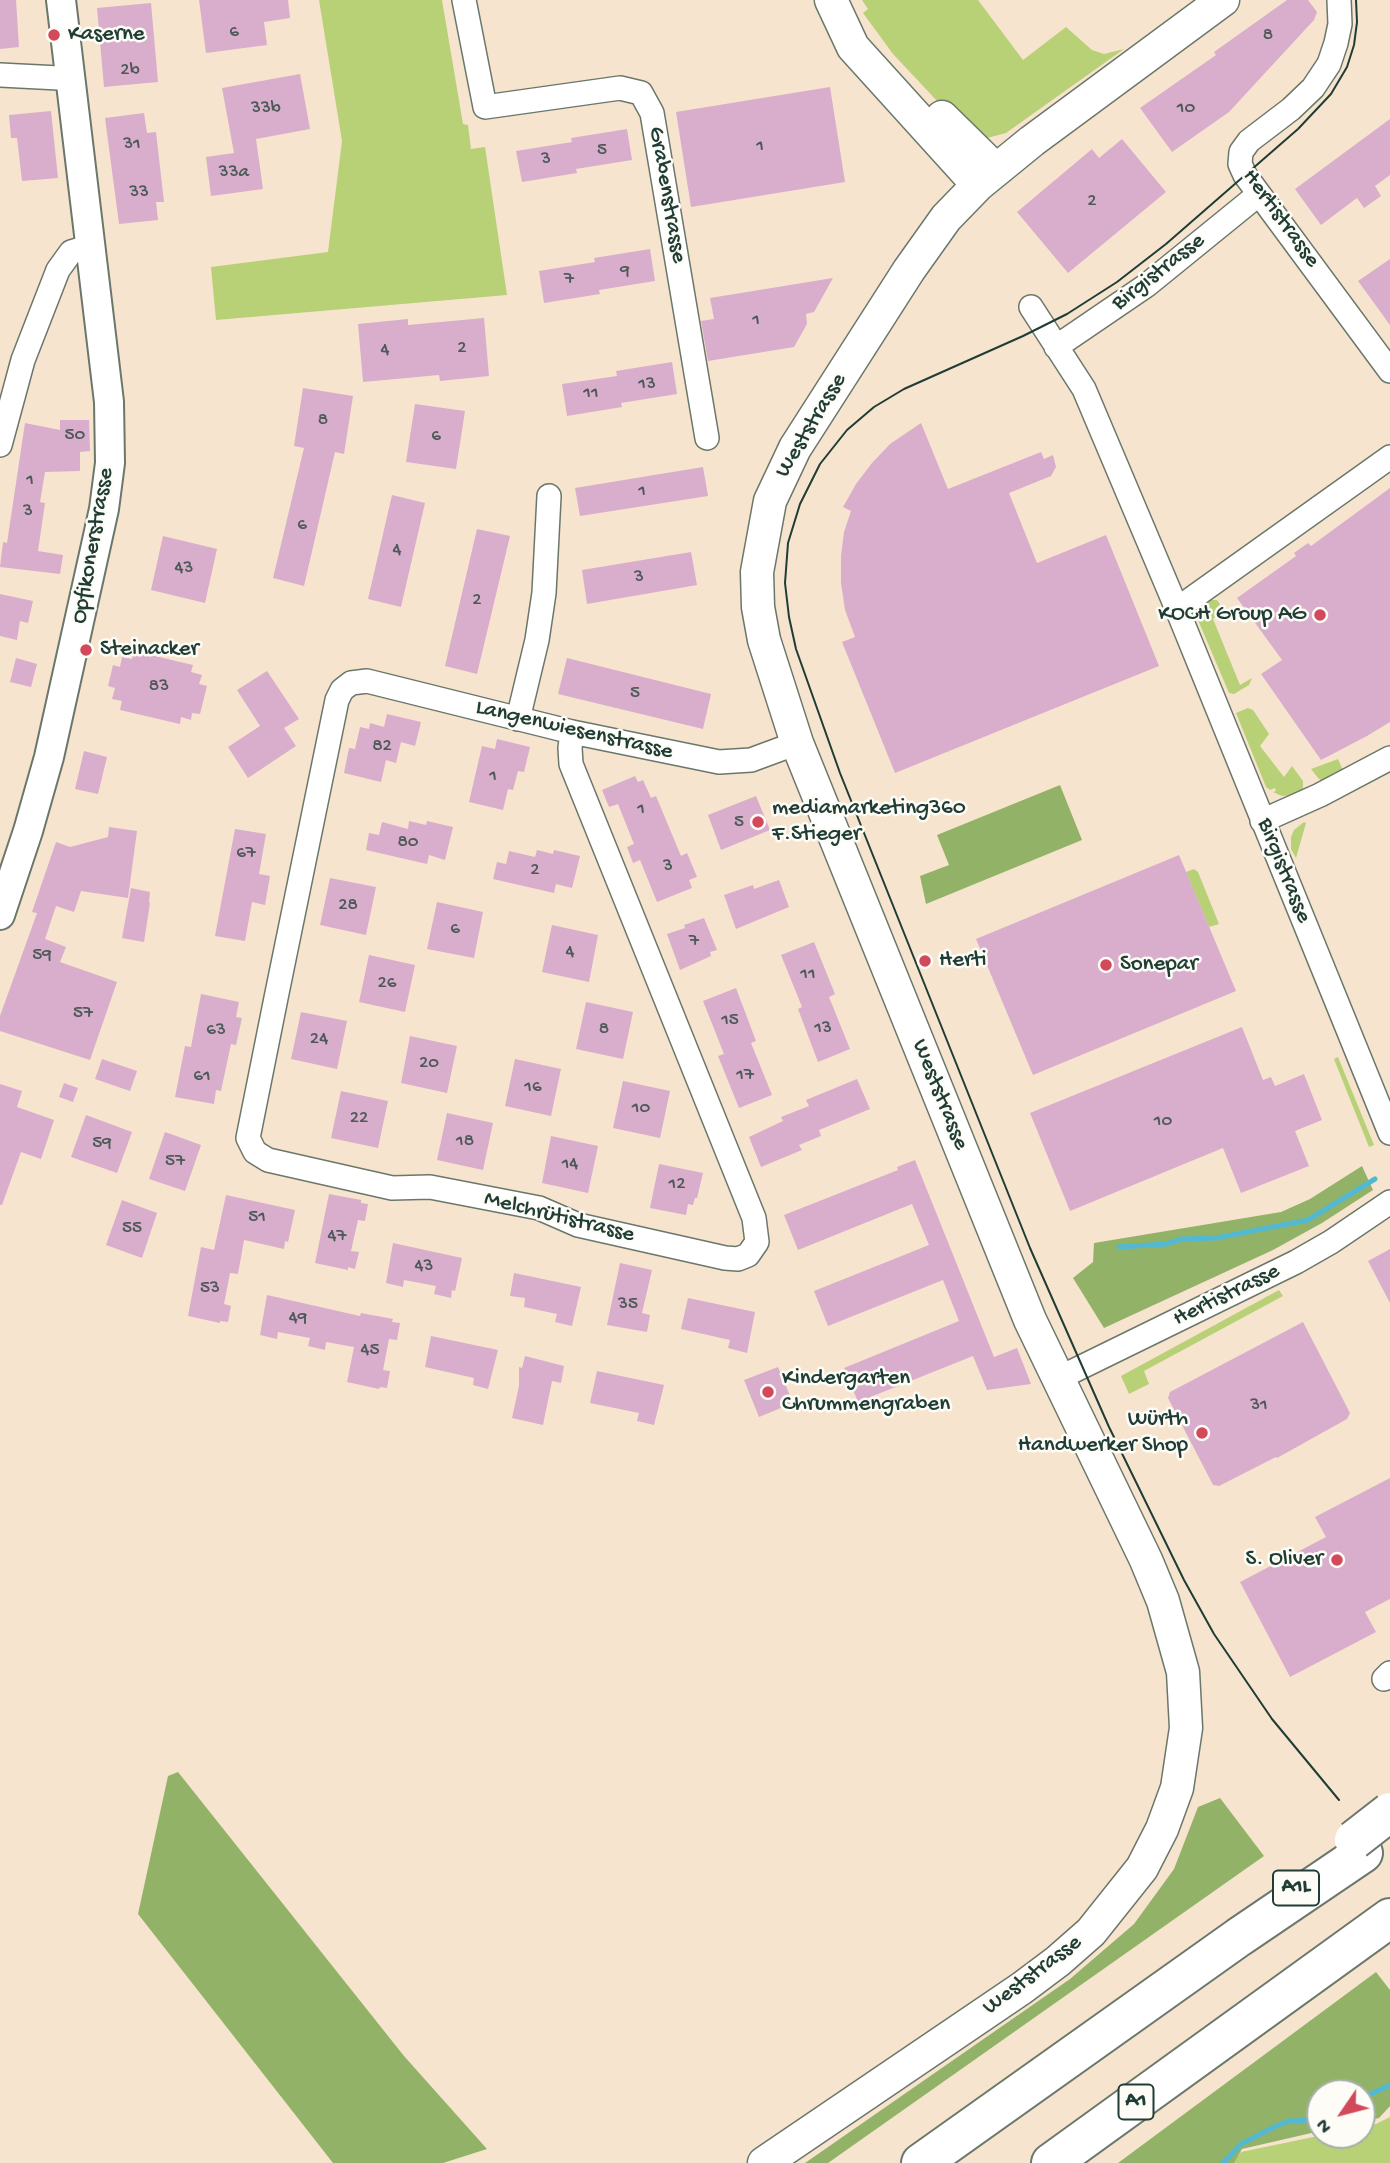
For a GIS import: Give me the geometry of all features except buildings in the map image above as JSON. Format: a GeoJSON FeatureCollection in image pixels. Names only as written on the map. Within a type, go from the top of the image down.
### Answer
{"type":"FeatureCollection","features":[{"type":"Feature","properties":{"kind":"highway"},"geometry":{"type":"LineString","coordinates":[[921,2163],[1369,1842],[1390,1812]]}},
{"type":"Feature","properties":{"kind":"highway","name":"A1"},"geometry":{"type":"LineString","coordinates":[[1051,2163],[1390,1918]]}},
{"type":"Feature","properties":{"kind":"main road"},"geometry":{"type":"LineString","coordinates":[[831,0],[853,47],[987,177]]}},
{"type":"Feature","properties":{"kind":"main road"},"geometry":{"type":"LineString","coordinates":[[841,0],[987,177]]}},
{"type":"Feature","properties":{"kind":"main road","name":"Weststrasse"},"geometry":{"type":"LineString","coordinates":[[764,2163],[1058,1961],[1091,1932],[1142,1868],[1162,1829],[1177,1788],[1184,1752],[1186,1701],[1183,1672],[1163,1601],[1146,1560],[1057,1379],[1002,1254],[797,743],[764,640],[758,607],[757,572],[770,501],[795,448],[909,270],[946,218],[987,177],[1032,141],[1223,0]]}},
{"type":"Feature","properties":{"kind":"street","name":"Opfikonerstrasse"},"geometry":{"type":"LineString","coordinates":[[0,915],[49,757],[104,509],[110,463],[109,402],[61,0]]}},
{"type":"Feature","properties":{"kind":"street","name":"Grabenstrasse"},"geometry":{"type":"LineString","coordinates":[[464,0],[485,107],[620,88],[641,93],[652,113],[707,438]]}},
{"type":"Feature","properties":{"kind":"street","name":"Hertistrasse"},"geometry":{"type":"LineString","coordinates":[[1339,0],[1340,24],[1329,64],[1313,88],[1249,141],[1241,152],[1240,164],[1245,176],[1390,371]]}},
{"type":"Feature","properties":{"kind":"street"},"geometry":{"type":"LineString","coordinates":[[0,75],[59,78],[70,76]]}},
{"type":"Feature","properties":{"kind":"street","name":"Birgistrasse"},"geometry":{"type":"LineString","coordinates":[[1056,347],[1147,285],[1259,194]]}},
{"type":"Feature","properties":{"kind":"street"},"geometry":{"type":"LineString","coordinates":[[0,445],[23,360],[58,270],[71,252],[91,246]]}},
{"type":"Feature","properties":{"kind":"street","name":"Birgistrasse"},"geometry":{"type":"LineString","coordinates":[[1031,307],[1084,389],[1177,609],[1390,1133]]}},
{"type":"Feature","properties":{"kind":"street"},"geometry":{"type":"LineString","coordinates":[[1177,609],[1390,457]]}},
{"type":"Feature","properties":{"kind":"street"},"geometry":{"type":"LineString","coordinates":[[518,719],[537,640],[544,593],[550,496]]}},
{"type":"Feature","properties":{"kind":"street","name":"Langenwiesenstrasse"},"geometry":{"type":"LineString","coordinates":[[351,683],[367,681],[572,732],[719,762],[751,760],[797,743]]}},
{"type":"Feature","properties":{"kind":"street","name":"Melchrütistrasse"},"geometry":{"type":"LineString","coordinates":[[351,683],[342,690],[337,700],[276,998],[248,1138],[255,1152],[268,1160],[392,1188],[430,1186],[539,1208],[578,1225],[738,1259],[748,1255],[757,1242],[754,1219],[571,764],[572,732]]}},
{"type":"Feature","properties":{"kind":"street"},"geometry":{"type":"LineString","coordinates":[[1262,821],[1320,795],[1390,758]]}},
{"type":"Feature","properties":{"kind":"street","name":"Hertistrasse"},"geometry":{"type":"LineString","coordinates":[[1057,1379],[1296,1262],[1390,1202]]}},
{"type":"Feature","properties":{"kind":"green space"},"geometry":{"type":"Polygon","coordinates":[[[319,0],[442,0],[463,124],[468,125],[471,149],[485,147],[507,295],[216,320],[211,267],[328,252],[342,141],[319,0]]]}},
{"type":"Feature","properties":{"kind":"green space"},"geometry":{"type":"Polygon","coordinates":[[[862,0],[978,0],[1023,60],[1066,27],[1092,50],[1104,54],[1124,49],[1006,133],[987,138],[970,132],[954,119],[893,54],[863,13],[868,9],[862,0]]]}},
{"type":"Feature","properties":{"kind":"green space"},"geometry":{"type":"Polygon","coordinates":[[[1217,600],[1224,610],[1213,619],[1240,685],[1252,678],[1249,685],[1234,694],[1229,693],[1195,613],[1204,602],[1206,604],[1217,600]]]}},
{"type":"Feature","properties":{"kind":"green space"},"geometry":{"type":"Polygon","coordinates":[[[1248,708],[1253,710],[1269,734],[1260,746],[1284,777],[1292,766],[1303,781],[1303,790],[1295,798],[1293,795],[1282,796],[1273,792],[1276,791],[1275,788],[1270,790],[1266,787],[1236,713],[1248,708]]]}},
{"type":"Feature","properties":{"kind":"green space"},"geometry":{"type":"Polygon","coordinates":[[[1338,759],[1345,775],[1325,782],[1311,769],[1338,759]]]}},
{"type":"Feature","properties":{"kind":"green space"},"geometry":{"type":"Polygon","coordinates":[[[1060,785],[1082,840],[926,904],[920,876],[949,865],[937,835],[1060,785]]]}},
{"type":"Feature","properties":{"kind":"green space"},"geometry":{"type":"Polygon","coordinates":[[[1306,823],[1296,858],[1291,849],[1291,837],[1294,830],[1306,823]]]}},
{"type":"Feature","properties":{"kind":"green space"},"geometry":{"type":"Polygon","coordinates":[[[1194,869],[1198,872],[1219,924],[1209,927],[1186,872],[1194,869]]]}},
{"type":"Feature","properties":{"kind":"green space"},"geometry":{"type":"Polygon","coordinates":[[[1338,1057],[1374,1145],[1369,1147],[1334,1059],[1338,1057]]]}},
{"type":"Feature","properties":{"kind":"green space"},"geometry":{"type":"Polygon","coordinates":[[[1362,1166],[1373,1190],[1322,1223],[1273,1250],[1104,1328],[1073,1278],[1093,1262],[1094,1243],[1281,1212],[1310,1199],[1362,1166]]]}},
{"type":"Feature","properties":{"kind":"green space"},"geometry":{"type":"Polygon","coordinates":[[[1279,1290],[1283,1296],[1144,1371],[1149,1384],[1129,1394],[1121,1376],[1279,1290]]]}},
{"type":"Feature","properties":{"kind":"green space"},"geometry":{"type":"Polygon","coordinates":[[[178,1772],[404,2056],[487,2149],[443,2163],[333,2163],[138,1914],[168,1776],[178,1772]]]}},
{"type":"Feature","properties":{"kind":"green space"},"geometry":{"type":"Polygon","coordinates":[[[1220,1798],[1264,1856],[828,2163],[805,2163],[1070,1979],[1134,1924],[1174,1869],[1198,1807],[1220,1798]]]}},
{"type":"Feature","properties":{"kind":"green space"},"geometry":{"type":"Polygon","coordinates":[[[1376,1972],[1390,1990],[1390,2106],[1379,2118],[1376,2119],[1376,2079],[1306,2079],[1306,2134],[1242,2149],[1234,2163],[1118,2163],[1376,1972]]]}},
{"type":"Feature","properties":{"kind":"green space"},"geometry":{"type":"Polygon","coordinates":[[[1390,2117],[1390,2163],[1232,2163],[1241,2152],[1306,2139],[1306,2149],[1376,2149],[1376,2124],[1390,2117]]]}},
{"type":"Feature","properties":{"kind":"waterway"},"geometry":{"type":"LineString","coordinates":[[1119,1247],[1166,1244],[1182,1239],[1216,1238],[1308,1220],[1375,1179]]}},
{"type":"Feature","properties":{"kind":"waterway"},"geometry":{"type":"LineString","coordinates":[[1376,2092],[1390,2085]]}},
{"type":"Feature","properties":{"kind":"waterway"},"geometry":{"type":"LineString","coordinates":[[1223,2163],[1241,2144],[1272,2128],[1288,2121],[1306,2120]]}},
{"type":"Feature","properties":{"kind":"tram line"},"geometry":{"type":"LineString","coordinates":[[1339,1800],[1272,1719],[1214,1634],[1184,1580],[1109,1427],[1030,1248],[840,773],[796,649],[785,583],[788,543],[800,504],[820,464],[847,430],[874,407],[904,389],[1067,314],[1117,282],[1166,244],[1298,129],[1331,94],[1347,67],[1354,45],[1356,0]]}},
{"type":"Feature","properties":{"kind":"place","name":"Kaserne"},"geometry":{"type":"Point","coordinates":[54,35]}},
{"type":"Feature","properties":{"kind":"place","name":"KOCH Group AG"},"geometry":{"type":"Point","coordinates":[1320,615]}},
{"type":"Feature","properties":{"kind":"place","name":"Steinacker"},"geometry":{"type":"Point","coordinates":[86,650]}},
{"type":"Feature","properties":{"kind":"place","name":"mediamarketing360 F.Stieger"},"geometry":{"type":"Point","coordinates":[758,822]}},
{"type":"Feature","properties":{"kind":"place","name":"Herti"},"geometry":{"type":"Point","coordinates":[925,961]}},
{"type":"Feature","properties":{"kind":"place","name":"Sonepar"},"geometry":{"type":"Point","coordinates":[1106,965]}},
{"type":"Feature","properties":{"kind":"place","name":"Kindergarten Chrummengraben"},"geometry":{"type":"Point","coordinates":[768,1392]}},
{"type":"Feature","properties":{"kind":"place","name":"Würth Handwerker Shop"},"geometry":{"type":"Point","coordinates":[1202,1433]}},
{"type":"Feature","properties":{"kind":"place","name":"S. Oliver"},"geometry":{"type":"Point","coordinates":[1337,1560]}}]}
